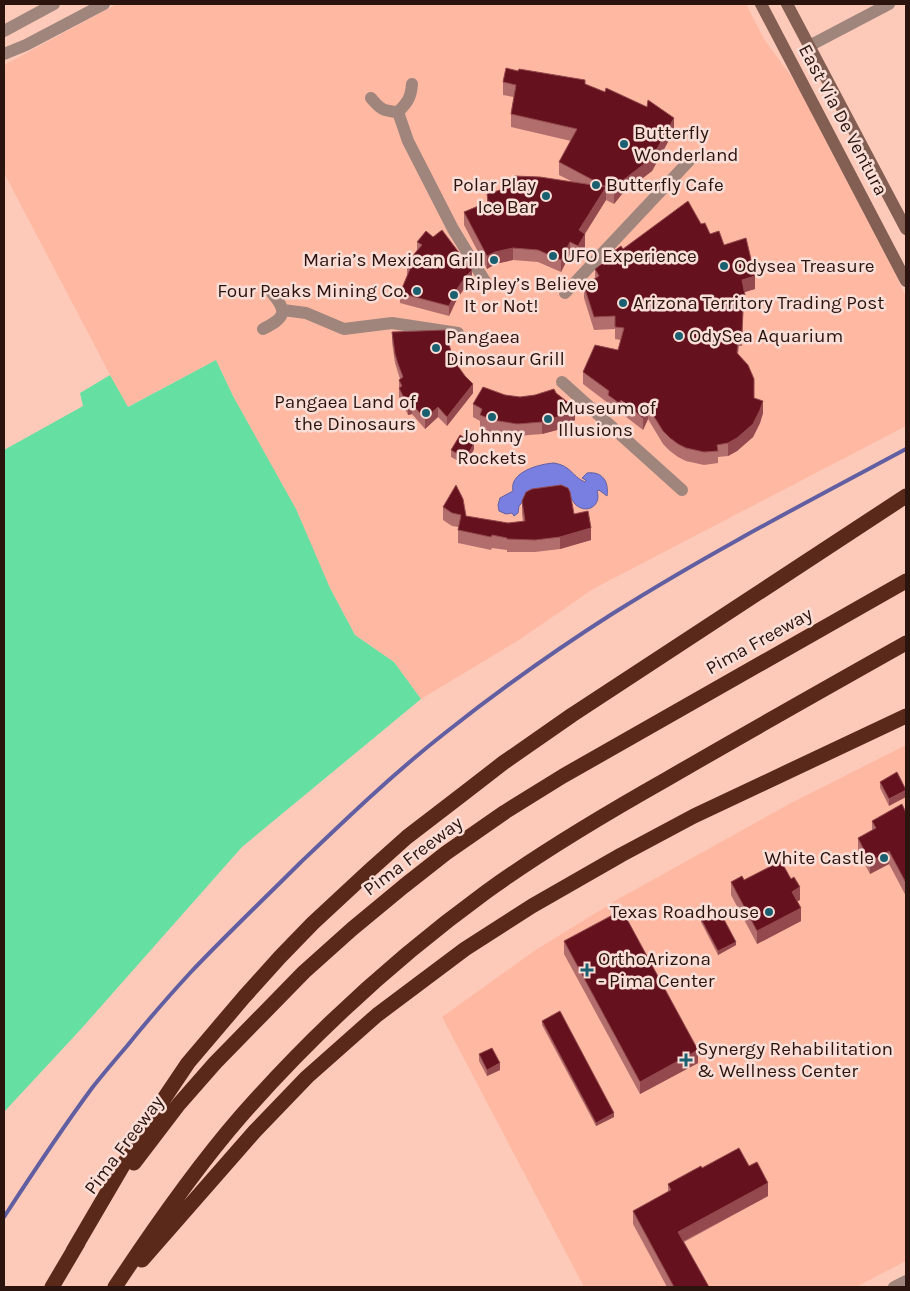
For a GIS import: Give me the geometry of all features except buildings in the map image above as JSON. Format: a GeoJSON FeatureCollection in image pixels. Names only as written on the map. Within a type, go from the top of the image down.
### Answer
{"type":"FeatureCollection","features":[{"type":"Feature","properties":{"kind":"highway"},"geometry":{"type":"LineString","coordinates":[[73,1251],[149,1121],[188,1063],[244,996],[280,957],[313,923],[407,837],[503,763],[572,715],[906,496]]}},
{"type":"Feature","properties":{"kind":"highway","name":"Pima Freeway"},"geometry":{"type":"LineString","coordinates":[[52,1287],[73,1251],[128,1171],[179,1104],[215,1063],[304,972],[404,886],[446,853],[563,776],[906,581]]}},
{"type":"Feature","properties":{"kind":"highway"},"geometry":{"type":"LineString","coordinates":[[117,1287],[144,1242],[241,1116],[286,1067],[338,1016],[429,935],[487,891],[605,815],[906,643]]}},
{"type":"Feature","properties":{"kind":"highway"},"geometry":{"type":"LineString","coordinates":[[117,1287],[255,1131],[308,1076],[377,1015],[465,949],[532,906],[694,816],[906,716]]}},
{"type":"Feature","properties":{"kind":"street"},"geometry":{"type":"LineString","coordinates":[[4,31],[54,4]]}},
{"type":"Feature","properties":{"kind":"street"},"geometry":{"type":"LineString","coordinates":[[4,54],[26,45],[104,4]]}},
{"type":"Feature","properties":{"kind":"street","name":"East Via De Ventura"},"geometry":{"type":"LineString","coordinates":[[761,4],[906,281]]}},
{"type":"Feature","properties":{"kind":"street","name":"East Via De Ventura"},"geometry":{"type":"LineString","coordinates":[[787,4],[906,230]]}},
{"type":"Feature","properties":{"kind":"street"},"geometry":{"type":"LineString","coordinates":[[809,46],[889,4]]}},
{"type":"Feature","properties":{"kind":"street"},"geometry":{"type":"LineString","coordinates":[[371,98],[385,112],[398,112],[407,103],[412,84]]}},
{"type":"Feature","properties":{"kind":"street"},"geometry":{"type":"LineString","coordinates":[[398,112],[408,141],[453,229],[486,283]]}},
{"type":"Feature","properties":{"kind":"street"},"geometry":{"type":"LineString","coordinates":[[565,293],[689,161]]}},
{"type":"Feature","properties":{"kind":"street"},"geometry":{"type":"LineString","coordinates":[[263,330],[282,317],[283,310],[272,292]]}},
{"type":"Feature","properties":{"kind":"street"},"geometry":{"type":"LineString","coordinates":[[283,310],[306,313],[344,329],[392,324],[458,333]]}},
{"type":"Feature","properties":{"kind":"street"},"geometry":{"type":"LineString","coordinates":[[562,382],[682,490]]}},
{"type":"Feature","properties":{"kind":"street"},"geometry":{"type":"LineString","coordinates":[[894,1287],[906,1281]]}},
{"type":"Feature","properties":{"kind":"shaded area"},"geometry":{"type":"Polygon","coordinates":[[[117,4],[746,4],[764,39],[794,80],[906,297],[906,426],[593,589],[519,640],[421,699],[394,662],[355,635],[216,360],[127,407],[4,173],[4,65],[117,4]]]}},
{"type":"Feature","properties":{"kind":"shaded area"},"geometry":{"type":"Polygon","coordinates":[[[906,745],[906,1261],[856,1287],[584,1287],[442,1017],[534,951],[620,898],[791,803],[906,745]]]}},
{"type":"Feature","properties":{"kind":"green space"},"geometry":{"type":"Polygon","coordinates":[[[216,360],[233,396],[296,509],[330,588],[355,635],[394,662],[421,699],[242,847],[81,1029],[4,1112],[4,450],[83,406],[80,393],[110,375],[128,407],[216,360]]]}},
{"type":"Feature","properties":{"kind":"water"},"geometry":{"type":"Polygon","coordinates":[[[554,463],[564,466],[585,482],[586,480],[582,478],[587,473],[601,476],[606,482],[607,496],[599,490],[597,491],[598,496],[595,505],[584,509],[575,504],[570,497],[528,496],[519,506],[518,513],[514,516],[512,513],[506,514],[499,511],[500,498],[513,491],[513,484],[520,474],[533,467],[554,463]]]}},
{"type":"Feature","properties":{"kind":"waterway"},"geometry":{"type":"LineString","coordinates":[[4,1217],[92,1088],[142,1027],[190,973],[301,862],[407,764],[506,687],[612,614],[721,549],[906,449]]}},
{"type":"Feature","properties":{"kind":"place","name":"Butterfly Wonderland"},"geometry":{"type":"Point","coordinates":[624,144]}},
{"type":"Feature","properties":{"kind":"place","name":"Butterfly Cafe"},"geometry":{"type":"Point","coordinates":[596,185]}},
{"type":"Feature","properties":{"kind":"place","name":"Polar Play Ice Bar"},"geometry":{"type":"Point","coordinates":[546,196]}},
{"type":"Feature","properties":{"kind":"place","name":"UFO Experience"},"geometry":{"type":"Point","coordinates":[553,256]}},
{"type":"Feature","properties":{"kind":"place","name":"Maria’s Mexican Grill"},"geometry":{"type":"Point","coordinates":[494,260]}},
{"type":"Feature","properties":{"kind":"place","name":"Odysea Treasure"},"geometry":{"type":"Point","coordinates":[724,266]}},
{"type":"Feature","properties":{"kind":"place","name":"Four Peaks Mining Co."},"geometry":{"type":"Point","coordinates":[417,291]}},
{"type":"Feature","properties":{"kind":"place","name":"Ripley’s Believe It or Not!"},"geometry":{"type":"Point","coordinates":[454,295]}},
{"type":"Feature","properties":{"kind":"place","name":"Arizona Territory Trading Post"},"geometry":{"type":"Point","coordinates":[623,303]}},
{"type":"Feature","properties":{"kind":"place","name":"OdySea Aquarium"},"geometry":{"type":"Point","coordinates":[679,336]}},
{"type":"Feature","properties":{"kind":"place","name":"Pangaea Dinosaur Grill"},"geometry":{"type":"Point","coordinates":[436,348]}},
{"type":"Feature","properties":{"kind":"place","name":"Pangaea Land of the Dinosaurs"},"geometry":{"type":"Point","coordinates":[426,413]}},
{"type":"Feature","properties":{"kind":"place","name":"Johnny Rockets"},"geometry":{"type":"Point","coordinates":[492,417]}},
{"type":"Feature","properties":{"kind":"place","name":"Museum of Illusions"},"geometry":{"type":"Point","coordinates":[548,419]}},
{"type":"Feature","properties":{"kind":"place","name":"White Castle"},"geometry":{"type":"Point","coordinates":[884,858]}},
{"type":"Feature","properties":{"kind":"place","name":"Texas Roadhouse"},"geometry":{"type":"Point","coordinates":[769,912]}},
{"type":"Feature","properties":{"kind":"place","name":"OrthoArizona - Pima Center"},"geometry":{"type":"Point","coordinates":[587,970]}},
{"type":"Feature","properties":{"kind":"place","name":"Synergy Rehabilitation & Wellness Center"},"geometry":{"type":"Point","coordinates":[686,1060]}}]}
